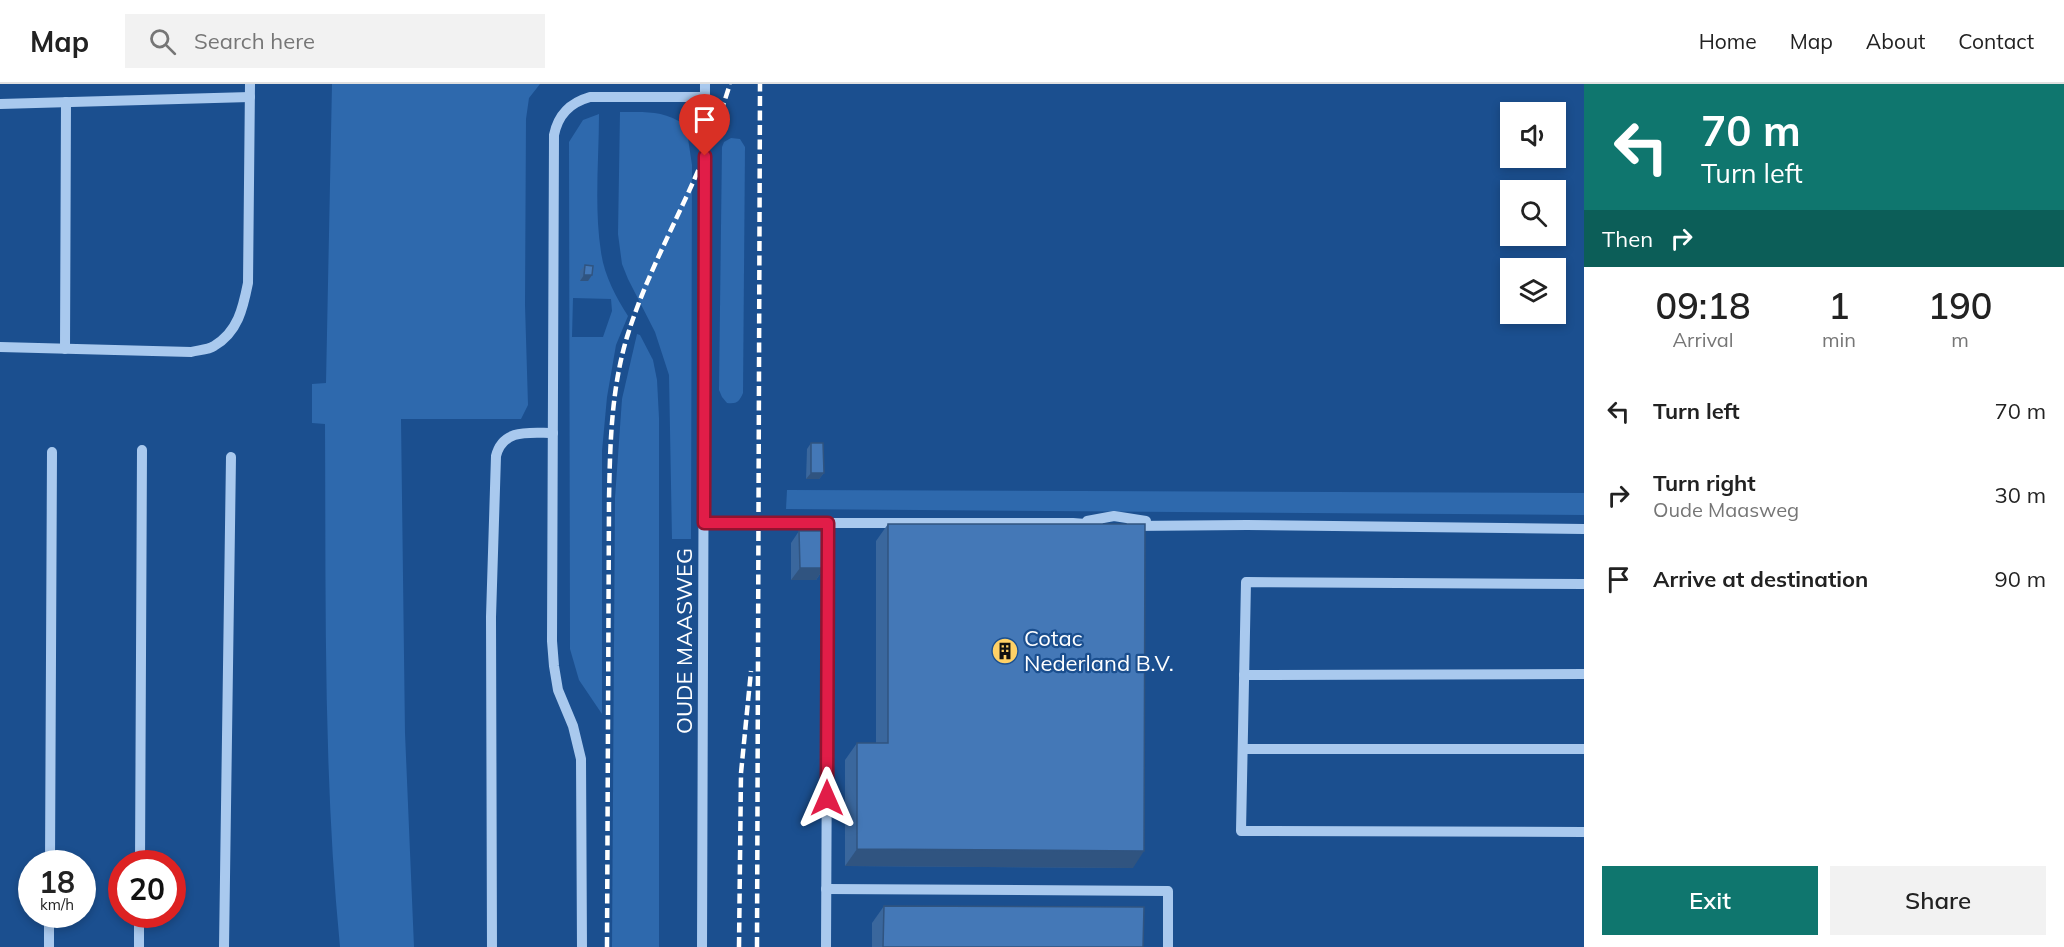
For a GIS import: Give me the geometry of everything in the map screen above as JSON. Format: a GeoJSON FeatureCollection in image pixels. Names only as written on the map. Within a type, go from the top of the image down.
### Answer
{"type":"FeatureCollection","features":[{"type":"Feature","properties":{"kind":"street"},"geometry":{"type":"LineString","coordinates":[[0,348],[190,352],[213,347],[232,331],[243,312],[248,283],[250,84]]}},
{"type":"Feature","properties":{"kind":"street","name":"OUDE MAASWEG"},"geometry":{"type":"LineString","coordinates":[[702,947],[705,84]]}},
{"type":"Feature","properties":{"kind":"street"},"geometry":{"type":"LineString","coordinates":[[0,104],[250,97]]}},
{"type":"Feature","properties":{"kind":"street"},"geometry":{"type":"LineString","coordinates":[[582,947],[582,759],[573,726],[558,690],[554,666],[554,135],[556,123],[561,114],[579,100],[590,97],[705,97]]}},
{"type":"Feature","properties":{"kind":"street"},"geometry":{"type":"LineString","coordinates":[[65,349],[66,102]]}},
{"type":"Feature","properties":{"kind":"street"},"geometry":{"type":"LineString","coordinates":[[492,947],[491,617],[496,456],[502,443],[512,434],[553,433]]}},
{"type":"Feature","properties":{"kind":"street"},"geometry":{"type":"LineString","coordinates":[[140,850],[142,450]]}},
{"type":"Feature","properties":{"kind":"street"},"geometry":{"type":"LineString","coordinates":[[50,850],[52,452]]}},
{"type":"Feature","properties":{"kind":"street"},"geometry":{"type":"LineString","coordinates":[[224,947],[231,457]]}},
{"type":"Feature","properties":{"kind":"street"},"geometry":{"type":"LineString","coordinates":[[704,523],[1584,529]]}},
{"type":"Feature","properties":{"kind":"street"},"geometry":{"type":"LineString","coordinates":[[826,947],[828,523]]}},
{"type":"Feature","properties":{"kind":"street"},"geometry":{"type":"LineString","coordinates":[[1584,584],[1246,582],[1241,831],[1584,832]]}},
{"type":"Feature","properties":{"kind":"street"},"geometry":{"type":"LineString","coordinates":[[1244,675],[1584,674]]}},
{"type":"Feature","properties":{"kind":"street"},"geometry":{"type":"LineString","coordinates":[[1243,749],[1584,749]]}},
{"type":"Feature","properties":{"kind":"street"},"geometry":{"type":"LineString","coordinates":[[826,889],[1168,891],[1168,947]]}},
{"type":"Feature","properties":{"kind":"street"},"geometry":{"type":"LineString","coordinates":[[49,947],[50,928]]}},
{"type":"Feature","properties":{"kind":"street"},"geometry":{"type":"LineString","coordinates":[[139,947],[140,928]]}},
{"type":"Feature","properties":{"kind":"shaded area"},"geometry":{"type":"Polygon","coordinates":[[[332,84],[540,84],[529,98],[526,119],[525,305],[528,405],[521,419],[401,419],[405,733],[414,947],[340,947],[328,751],[325,424],[312,423],[312,384],[326,383],[332,84]]]}},
{"type":"Feature","properties":{"kind":"shaded area"},"geometry":{"type":"Polygon","coordinates":[[[620,112],[662,114],[686,125],[692,165],[691,539],[672,539],[669,375],[655,332],[622,264],[618,234],[620,112]]]}},
{"type":"Feature","properties":{"kind":"shaded area"},"geometry":{"type":"Polygon","coordinates":[[[599,114],[597,200],[601,252],[611,286],[628,316],[616,345],[607,397],[602,451],[602,714],[579,680],[570,649],[569,142],[583,120],[599,114]],[[573,298],[572,337],[603,337],[612,311],[611,299],[573,298]]]}},
{"type":"Feature","properties":{"kind":"shaded area"},"geometry":{"type":"Polygon","coordinates":[[[731,138],[740,139],[745,147],[743,393],[737,402],[727,403],[719,390],[722,147],[724,142],[731,138]]]}},
{"type":"Feature","properties":{"kind":"shaded area"},"geometry":{"type":"Polygon","coordinates":[[[637,334],[640,335],[653,360],[657,380],[659,418],[659,947],[612,947],[615,498],[622,399],[637,334]]]}},
{"type":"Feature","properties":{"kind":"shaded area"},"geometry":{"type":"Polygon","coordinates":[[[787,490],[1584,493],[1584,515],[786,509],[787,490]]]}},
{"type":"Feature","properties":{"kind":"building"},"geometry":{"type":"Polygon","coordinates":[[[585,265],[593,266],[592,275],[584,275],[585,265]]]}},
{"type":"Feature","properties":{"kind":"building"},"geometry":{"type":"Polygon","coordinates":[[[811,443],[823,443],[824,473],[811,473],[811,443]]]}},
{"type":"Feature","properties":{"kind":"building","name":"Cotac Nederland B.V."},"geometry":{"type":"Polygon","coordinates":[[[888,524],[1145,524],[1144,851],[857,849],[857,743],[888,743],[888,524]]]}},
{"type":"Feature","properties":{"kind":"building"},"geometry":{"type":"Polygon","coordinates":[[[799,531],[824,531],[824,568],[800,568],[799,531]]]}},
{"type":"Feature","properties":{"kind":"building"},"geometry":{"type":"Polygon","coordinates":[[[884,906],[1144,907],[1143,947],[883,947],[884,906]]]}},
{"type":"Feature","properties":{"kind":"railway"},"geometry":{"type":"LineString","coordinates":[[607,947],[609,500],[615,398],[622,357],[635,314],[704,157],[730,84]]}},
{"type":"Feature","properties":{"kind":"railway"},"geometry":{"type":"LineString","coordinates":[[757,947],[760,84]]}},
{"type":"Feature","properties":{"kind":"railway"},"geometry":{"type":"LineString","coordinates":[[739,947],[741,773],[751,671]]}},
{"type":"Feature","properties":{"kind":"place","name":"Cotac Nederland B.V."},"geometry":{"type":"Point","coordinates":[1005,651]}},
{"type":"Feature","properties":{"kind":"route"},"geometry":{"type":"LineString","coordinates":[[705,156],[704,523],[828,523],[827,798]]}}]}
